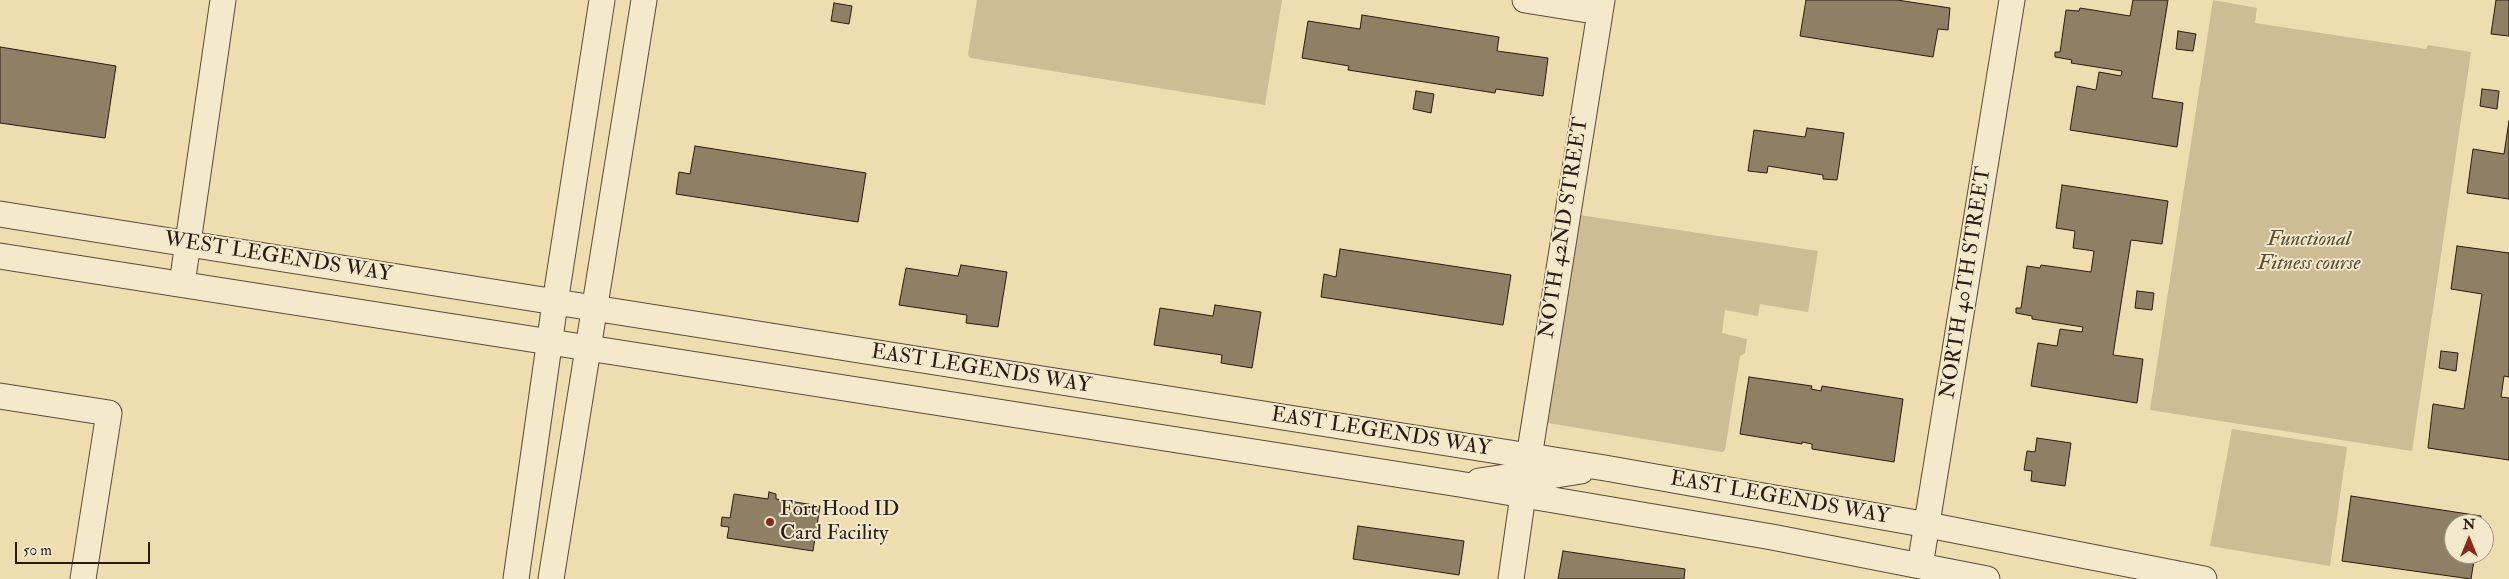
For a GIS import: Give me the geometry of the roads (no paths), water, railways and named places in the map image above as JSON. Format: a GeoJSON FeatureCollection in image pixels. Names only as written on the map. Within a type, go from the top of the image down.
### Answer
{"type":"FeatureCollection","features":[{"type":"Feature","properties":{"kind":"street"},"geometry":{"type":"LineString","coordinates":[[182,284],[223,0]]}},
{"type":"Feature","properties":{"kind":"street"},"geometry":{"type":"LineString","coordinates":[[516,579],[549,342],[602,0]]}},
{"type":"Feature","properties":{"kind":"street"},"geometry":{"type":"LineString","coordinates":[[551,579],[644,0]]}},
{"type":"Feature","properties":{"kind":"street"},"geometry":{"type":"LineString","coordinates":[[1525,0],[1601,6]]}},
{"type":"Feature","properties":{"kind":"street","name":"NORTH 40TH STREET"},"geometry":{"type":"LineString","coordinates":[[1920,566],[2012,0]]}},
{"type":"Feature","properties":{"kind":"street","name":"NOTH 42ND STREET"},"geometry":{"type":"LineString","coordinates":[[1529,457],[1601,6]]}},
{"type":"Feature","properties":{"kind":"street","name":"WEST LEGENDS WAY"},"geometry":{"type":"LineString","coordinates":[[0,214],[555,302]]}},
{"type":"Feature","properties":{"kind":"street","name":"WEST LEGENDS WAY"},"geometry":{"type":"LineString","coordinates":[[0,256],[549,342]]}},
{"type":"Feature","properties":{"kind":"street","name":"EAST LEGENDS WAY"},"geometry":{"type":"LineString","coordinates":[[555,302],[1605,468],[1928,525],[2204,579]]}},
{"type":"Feature","properties":{"kind":"street","name":"EAST LEGENDS WAY"},"geometry":{"type":"LineString","coordinates":[[549,342],[1459,484],[1772,537],[1987,579]]}},
{"type":"Feature","properties":{"kind":"street"},"geometry":{"type":"LineString","coordinates":[[0,396],[109,413],[83,579]]}},
{"type":"Feature","properties":{"kind":"street"},"geometry":{"type":"LineString","coordinates":[[1459,484],[1512,476],[1522,470],[1529,457]]}},
{"type":"Feature","properties":{"kind":"street"},"geometry":{"type":"LineString","coordinates":[[1511,579],[1523,495],[1535,483],[1550,476],[1605,468]]}},
{"type":"Feature","properties":{"kind":"place","name":"Fort Hood ID Card Facility"},"geometry":{"type":"Point","coordinates":[770,522]}},
{"type":"Feature","properties":{"kind":"park label","name":"Functional Fitness course"},"geometry":{"type":"Point","coordinates":[2309,252]}}]}
